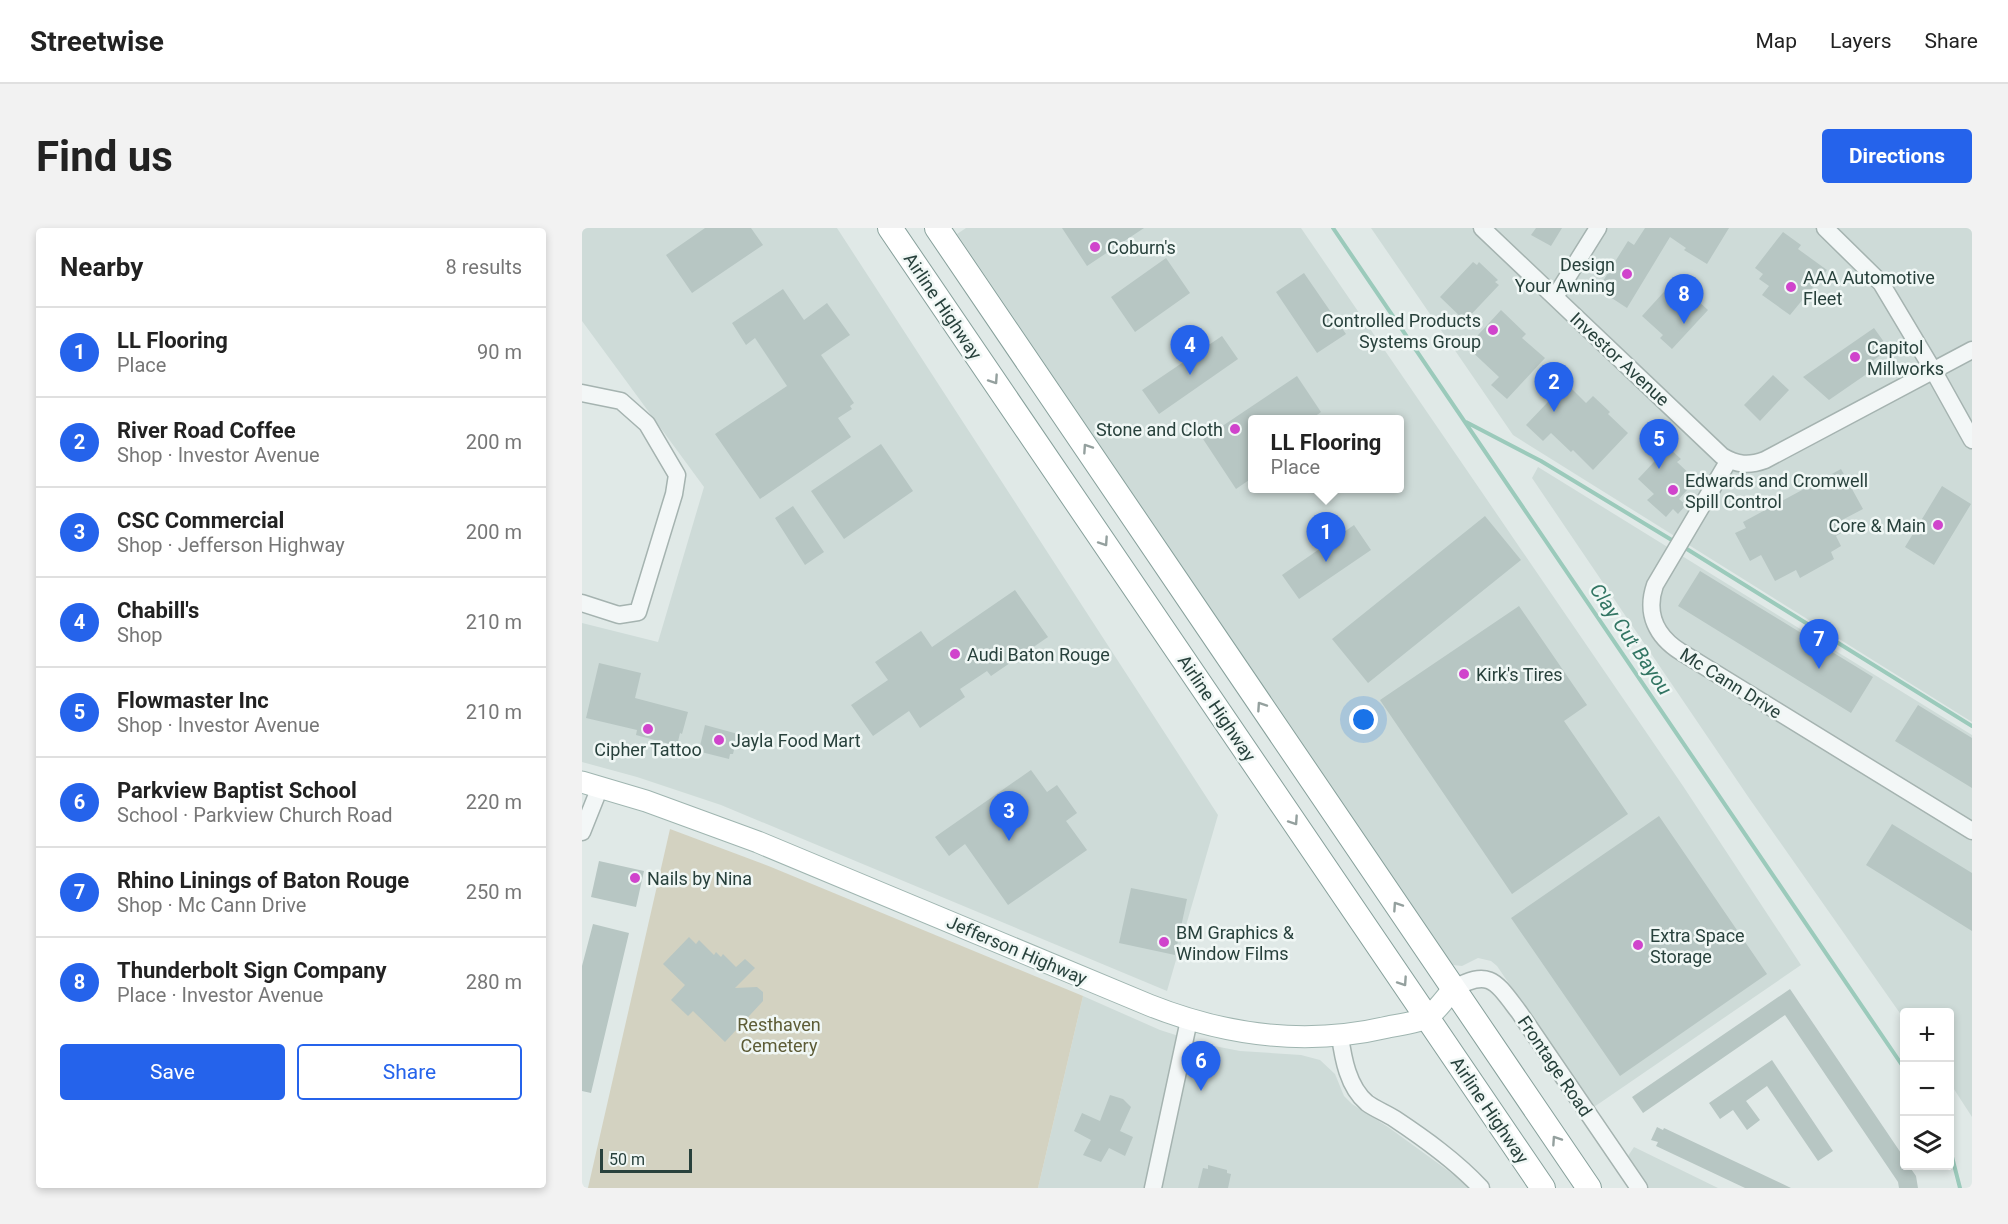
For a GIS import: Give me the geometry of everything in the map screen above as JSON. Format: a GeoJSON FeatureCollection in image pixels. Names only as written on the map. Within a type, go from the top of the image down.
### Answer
{"type":"FeatureCollection","features":[{"type":"Feature","properties":{"kind":"highway","name":"Airline Highway"},"geometry":{"type":"LineString","coordinates":[[890,228],[1543,1188]]}},
{"type":"Feature","properties":{"kind":"highway","name":"Airline Highway"},"geometry":{"type":"LineString","coordinates":[[937,228],[1589,1188]]}},
{"type":"Feature","properties":{"kind":"highway"},"geometry":{"type":"LineString","coordinates":[[936,296],[969,274]]}},
{"type":"Feature","properties":{"kind":"highway"},"geometry":{"type":"LineString","coordinates":[[1086,516],[1119,497]]}},
{"type":"Feature","properties":{"kind":"highway"},"geometry":{"type":"LineString","coordinates":[[1261,772],[1294,754]]}},
{"type":"Feature","properties":{"kind":"main road","name":"Jefferson Highway"},"geometry":{"type":"LineString","coordinates":[[591,785],[646,801],[758,842],[1189,1020],[1226,1029],[1300,1038],[1365,1032],[1428,1017]]}},
{"type":"Feature","properties":{"kind":"main road"},"geometry":{"type":"LineString","coordinates":[[1428,1017],[1453,989]]}},
{"type":"Feature","properties":{"kind":"street","name":"Investor Avenue"},"geometry":{"type":"LineString","coordinates":[[1482,228],[1714,448],[1732,461]]}},
{"type":"Feature","properties":{"kind":"street"},"geometry":{"type":"LineString","coordinates":[[1555,297],[1598,228]]}},
{"type":"Feature","properties":{"kind":"street"},"geometry":{"type":"LineString","coordinates":[[1825,228],[1881,283],[1972,440]]}},
{"type":"Feature","properties":{"kind":"street"},"geometry":{"type":"LineString","coordinates":[[1732,461],[1752,464],[1765,460],[1972,350]]}},
{"type":"Feature","properties":{"kind":"street"},"geometry":{"type":"LineString","coordinates":[[582,393],[621,401],[647,424],[677,475],[674,494],[638,612],[619,615],[582,603]]}},
{"type":"Feature","properties":{"kind":"street","name":"Mc Cann Drive"},"geometry":{"type":"LineString","coordinates":[[1732,461],[1655,585],[1651,604],[1655,625],[1671,646],[1972,831]]}},
{"type":"Feature","properties":{"kind":"street"},"geometry":{"type":"LineString","coordinates":[[582,832],[591,785]]}},
{"type":"Feature","properties":{"kind":"street","name":"Frontage Road"},"geometry":{"type":"LineString","coordinates":[[1453,989],[1469,980],[1487,978],[1502,990],[1639,1188]]}},
{"type":"Feature","properties":{"kind":"street"},"geometry":{"type":"LineString","coordinates":[[1153,1188],[1189,1020]]}},
{"type":"Feature","properties":{"kind":"street"},"geometry":{"type":"LineString","coordinates":[[1340,1036],[1351,1082],[1366,1102],[1438,1150],[1481,1188]]}},
{"type":"Feature","properties":{"kind":"shaded area"},"geometry":{"type":"Polygon","coordinates":[[[582,228],[837,228],[1218,815],[1167,991],[721,805],[637,777],[582,762],[582,623],[658,642],[704,487],[582,321],[582,228]]]}},
{"type":"Feature","properties":{"kind":"shaded area"},"geometry":{"type":"Polygon","coordinates":[[[966,228],[1301,228],[1683,786],[1801,965],[1594,1107],[1497,966],[1491,961],[1478,958],[1462,966],[1453,965],[957,234],[966,228]]]}},
{"type":"Feature","properties":{"kind":"shaded area"},"geometry":{"type":"Polygon","coordinates":[[[1371,228],[1972,228],[1972,722],[1513,435],[1371,228]]]}},
{"type":"Feature","properties":{"kind":"shaded area"},"geometry":{"type":"Polygon","coordinates":[[[1538,467],[1972,735],[1972,1117],[1954,1089],[1954,1008],[1900,1008],[1900,1013],[1749,798],[1532,478],[1538,467]]]}},
{"type":"Feature","properties":{"kind":"shaded area"},"geometry":{"type":"Polygon","coordinates":[[[1083,996],[1160,1030],[1204,1044],[1240,1051],[1301,1055],[1320,1060],[1335,1074],[1344,1096],[1352,1104],[1388,1127],[1472,1188],[1038,1188],[1083,996]]]}},
{"type":"Feature","properties":{"kind":"shaded area"},"geometry":{"type":"Polygon","coordinates":[[[1634,1147],[1718,1188],[1647,1188],[1626,1159],[1634,1147]]]}},
{"type":"Feature","properties":{"kind":"green space","name":"Resthaven Cemetery"},"geometry":{"type":"Polygon","coordinates":[[[670,829],[771,867],[1083,996],[1038,1188],[588,1188],[670,829]]]}},
{"type":"Feature","properties":{"kind":"building"},"geometry":{"type":"Polygon","coordinates":[[[705,228],[751,228],[763,245],[692,293],[666,255],[705,228]]]}},
{"type":"Feature","properties":{"kind":"building","name":"Coburn's"},"geometry":{"type":"Polygon","coordinates":[[[1062,228],[1144,228],[1087,266],[1062,228]]]}},
{"type":"Feature","properties":{"kind":"building"},"geometry":{"type":"Polygon","coordinates":[[[1536,228],[1562,228],[1551,246],[1531,235],[1536,228]]]}},
{"type":"Feature","properties":{"kind":"building"},"geometry":{"type":"Polygon","coordinates":[[[1645,228],[1729,228],[1707,264],[1684,250],[1686,248],[1670,237],[1627,308],[1598,289],[1628,241],[1634,245],[1645,228]]]}},
{"type":"Feature","properties":{"kind":"building","name":"AAA Automotive Fleet"},"geometry":{"type":"Polygon","coordinates":[[[1783,232],[1801,245],[1798,249],[1827,270],[1790,315],[1762,295],[1769,286],[1759,279],[1763,274],[1755,268],[1783,232]]]}},
{"type":"Feature","properties":{"kind":"building"},"geometry":{"type":"Polygon","coordinates":[[[1166,258],[1190,293],[1135,332],[1111,297],[1166,258]]]}},
{"type":"Feature","properties":{"kind":"building"},"geometry":{"type":"Polygon","coordinates":[[[1473,262],[1477,265],[1479,262],[1498,280],[1495,282],[1499,285],[1465,321],[1440,297],[1473,262]]]}},
{"type":"Feature","properties":{"kind":"building"},"geometry":{"type":"Polygon","coordinates":[[[1304,273],[1346,334],[1317,353],[1276,292],[1304,273]]]}},
{"type":"Feature","properties":{"kind":"building"},"geometry":{"type":"Polygon","coordinates":[[[1672,283],[1693,302],[1696,299],[1708,310],[1672,349],[1660,338],[1663,335],[1642,316],[1672,283]]]}},
{"type":"Feature","properties":{"kind":"building"},"geometry":{"type":"Polygon","coordinates":[[[783,289],[804,320],[827,303],[850,335],[821,355],[854,403],[850,406],[852,409],[838,418],[851,437],[760,499],[715,434],[787,386],[755,338],[746,345],[732,323],[783,289]]]}},
{"type":"Feature","properties":{"kind":"building"},"geometry":{"type":"Polygon","coordinates":[[[1501,310],[1526,334],[1522,338],[1545,358],[1507,399],[1491,385],[1499,377],[1467,347],[1501,310]]]}},
{"type":"Feature","properties":{"kind":"building","name":"Capitol Millworks"},"geometry":{"type":"Polygon","coordinates":[[[1874,328],[1889,349],[1867,365],[1871,371],[1829,400],[1803,377],[1874,328]]]}},
{"type":"Feature","properties":{"kind":"building"},"geometry":{"type":"Polygon","coordinates":[[[1222,336],[1238,359],[1159,414],[1142,390],[1222,336]]]}},
{"type":"Feature","properties":{"kind":"building"},"geometry":{"type":"Polygon","coordinates":[[[1773,375],[1789,390],[1760,421],[1744,405],[1773,375]]]}},
{"type":"Feature","properties":{"kind":"building","name":"Stone and Cloth"},"geometry":{"type":"Polygon","coordinates":[[[1297,376],[1321,412],[1317,415],[1248,415],[1248,481],[1236,489],[1203,439],[1297,376]]]}},
{"type":"Feature","properties":{"kind":"building"},"geometry":{"type":"Polygon","coordinates":[[[1566,383],[1586,403],[1593,396],[1628,433],[1593,470],[1551,433],[1543,441],[1526,425],[1566,383]]]}},
{"type":"Feature","properties":{"kind":"building"},"geometry":{"type":"Polygon","coordinates":[[[881,444],[913,491],[844,539],[811,491],[881,444]]]}},
{"type":"Feature","properties":{"kind":"building"},"geometry":{"type":"Polygon","coordinates":[[[1668,447],[1681,459],[1677,462],[1696,480],[1679,499],[1686,505],[1678,514],[1673,509],[1666,517],[1647,500],[1654,494],[1638,479],[1668,447]]]}},
{"type":"Feature","properties":{"kind":"building"},"geometry":{"type":"Polygon","coordinates":[[[1841,469],[1863,509],[1842,520],[1847,530],[1836,536],[1841,546],[1831,552],[1834,559],[1800,578],[1796,570],[1775,581],[1761,555],[1750,561],[1735,533],[1746,528],[1743,522],[1841,469]]]}},
{"type":"Feature","properties":{"kind":"building","name":"Core & Main"},"geometry":{"type":"Polygon","coordinates":[[[1942,486],[1971,504],[1934,565],[1905,547],[1942,486]]]}},
{"type":"Feature","properties":{"kind":"building"},"geometry":{"type":"Polygon","coordinates":[[[793,506],[824,552],[805,565],[775,518],[793,506]]]}},
{"type":"Feature","properties":{"kind":"building"},"geometry":{"type":"Polygon","coordinates":[[[1485,516],[1521,560],[1368,683],[1332,639],[1485,516]]]}},
{"type":"Feature","properties":{"kind":"building"},"geometry":{"type":"Polygon","coordinates":[[[1354,525],[1371,550],[1299,599],[1282,575],[1354,525]]]}},
{"type":"Feature","properties":{"kind":"building"},"geometry":{"type":"Polygon","coordinates":[[[1700,571],[1873,677],[1851,713],[1678,606],[1700,571]]]}},
{"type":"Feature","properties":{"kind":"building","name":"Audi Baton Rouge"},"geometry":{"type":"Polygon","coordinates":[[[1015,590],[1048,637],[991,676],[987,671],[960,689],[965,697],[920,728],[909,711],[873,736],[851,705],[888,680],[875,662],[921,631],[932,647],[1015,590]]]}},
{"type":"Feature","properties":{"kind":"building"},"geometry":{"type":"Polygon","coordinates":[[[1519,606],[1587,705],[1564,721],[1628,814],[1512,894],[1380,700],[1519,606]]]}},
{"type":"Feature","properties":{"kind":"building"},"geometry":{"type":"Polygon","coordinates":[[[599,663],[641,673],[635,698],[688,712],[677,746],[636,735],[637,730],[586,718],[599,663]]]}},
{"type":"Feature","properties":{"kind":"building"},"geometry":{"type":"Polygon","coordinates":[[[1918,705],[1972,738],[1972,788],[1895,741],[1918,705]]]}},
{"type":"Feature","properties":{"kind":"building","name":"Jayla Food Mart"},"geometry":{"type":"Polygon","coordinates":[[[705,725],[738,734],[733,754],[730,754],[729,759],[701,752],[702,747],[700,746],[705,725]]]}},
{"type":"Feature","properties":{"kind":"building"},"geometry":{"type":"Polygon","coordinates":[[[1031,770],[1047,792],[1057,785],[1077,813],[1066,821],[1087,850],[1008,905],[965,844],[949,856],[935,837],[1031,770]]]}},
{"type":"Feature","properties":{"kind":"building"},"geometry":{"type":"Polygon","coordinates":[[[1659,816],[1767,974],[1620,1076],[1511,918],[1659,816]]]}},
{"type":"Feature","properties":{"kind":"building"},"geometry":{"type":"Polygon","coordinates":[[[1892,824],[1972,873],[1972,931],[1866,865],[1892,824]]]}},
{"type":"Feature","properties":{"kind":"building"},"geometry":{"type":"Polygon","coordinates":[[[599,861],[644,871],[636,907],[591,897],[599,861]]]}},
{"type":"Feature","properties":{"kind":"building"},"geometry":{"type":"Polygon","coordinates":[[[1131,888],[1187,899],[1175,955],[1119,943],[1131,888]]]}},
{"type":"Feature","properties":{"kind":"building"},"geometry":{"type":"Polygon","coordinates":[[[593,924],[629,933],[591,1093],[582,1091],[582,966],[593,924]]]}},
{"type":"Feature","properties":{"kind":"building"},"geometry":{"type":"Polygon","coordinates":[[[689,937],[696,944],[699,940],[714,955],[716,952],[721,957],[723,954],[736,967],[745,959],[755,968],[735,988],[757,987],[763,992],[763,1001],[725,1042],[693,1011],[688,1016],[671,1000],[685,985],[663,964],[689,937]]]}},
{"type":"Feature","properties":{"kind":"building"},"geometry":{"type":"Polygon","coordinates":[[[1790,989],[1900,1152],[1900,1170],[1912,1170],[1916,1176],[1918,1188],[1899,1188],[1898,1182],[1785,1015],[1643,1113],[1632,1097],[1790,989]]]}},
{"type":"Feature","properties":{"kind":"building"},"geometry":{"type":"Polygon","coordinates":[[[1772,1060],[1833,1151],[1818,1161],[1767,1086],[1746,1101],[1760,1120],[1747,1130],[1733,1110],[1720,1119],[1709,1103],[1772,1060]]]}},
{"type":"Feature","properties":{"kind":"building"},"geometry":{"type":"Polygon","coordinates":[[[1110,1095],[1123,1099],[1131,1107],[1120,1131],[1133,1137],[1125,1156],[1109,1148],[1101,1162],[1083,1155],[1091,1140],[1074,1131],[1082,1113],[1100,1121],[1110,1095]]]}},
{"type":"Feature","properties":{"kind":"building"},"geometry":{"type":"Polygon","coordinates":[[[1657,1127],[1663,1130],[1664,1128],[1791,1188],[1745,1188],[1656,1146],[1658,1142],[1651,1140],[1657,1127]]]}},
{"type":"Feature","properties":{"kind":"building"},"geometry":{"type":"Polygon","coordinates":[[[1208,1165],[1227,1170],[1227,1173],[1231,1174],[1228,1188],[1198,1188],[1203,1168],[1208,1169],[1208,1165]]]}},
{"type":"Feature","properties":{"kind":"waterway","name":"Clay Cut Bayou"},"geometry":{"type":"LineString","coordinates":[[1333,228],[1900,1062]]}},
{"type":"Feature","properties":{"kind":"waterway"},"geometry":{"type":"LineString","coordinates":[[1466,422],[1541,461],[1675,542]]}},
{"type":"Feature","properties":{"kind":"waterway"},"geometry":{"type":"LineString","coordinates":[[1682,546],[1972,726]]}},
{"type":"Feature","properties":{"kind":"waterway","name":"Clay Cut Bayou"},"geometry":{"type":"LineString","coordinates":[[1954,1165],[1960,1188]]}},
{"type":"Feature","properties":{"kind":"place","name":"Coburn's"},"geometry":{"type":"Point","coordinates":[1095,247]}},
{"type":"Feature","properties":{"kind":"place","name":"Design Your Awning"},"geometry":{"type":"Point","coordinates":[1627,274]}},
{"type":"Feature","properties":{"kind":"place","name":"AAA Automotive Fleet"},"geometry":{"type":"Point","coordinates":[1791,287]}},
{"type":"Feature","properties":{"kind":"place","name":"Thunderbolt Sign Company"},"geometry":{"type":"Point","coordinates":[1684,324]}},
{"type":"Feature","properties":{"kind":"place","name":"Controlled Products Systems Group"},"geometry":{"type":"Point","coordinates":[1493,330]}},
{"type":"Feature","properties":{"kind":"place","name":"Capitol Millworks"},"geometry":{"type":"Point","coordinates":[1855,357]}},
{"type":"Feature","properties":{"kind":"place","name":"Chabill's"},"geometry":{"type":"Point","coordinates":[1190,375]}},
{"type":"Feature","properties":{"kind":"place","name":"River Road Coffee"},"geometry":{"type":"Point","coordinates":[1554,412]}},
{"type":"Feature","properties":{"kind":"place","name":"Stone and Cloth"},"geometry":{"type":"Point","coordinates":[1235,429]}},
{"type":"Feature","properties":{"kind":"place","name":"Flowmaster Inc"},"geometry":{"type":"Point","coordinates":[1659,469]}},
{"type":"Feature","properties":{"kind":"place","name":"Edwards and Cromwell Spill Control"},"geometry":{"type":"Point","coordinates":[1673,490]}},
{"type":"Feature","properties":{"kind":"place","name":"Core & Main"},"geometry":{"type":"Point","coordinates":[1938,525]}},
{"type":"Feature","properties":{"kind":"place","name":"LL Flooring"},"geometry":{"type":"Point","coordinates":[1326,562]}},
{"type":"Feature","properties":{"kind":"place","name":"Audi Baton Rouge"},"geometry":{"type":"Point","coordinates":[955,654]}},
{"type":"Feature","properties":{"kind":"place","name":"Rhino Linings of Baton Rouge"},"geometry":{"type":"Point","coordinates":[1819,669]}},
{"type":"Feature","properties":{"kind":"place","name":"Kirk's Tires"},"geometry":{"type":"Point","coordinates":[1464,674]}},
{"type":"Feature","properties":{"kind":"place","name":"Cipher Tattoo"},"geometry":{"type":"Point","coordinates":[648,729]}},
{"type":"Feature","properties":{"kind":"place","name":"Jayla Food Mart"},"geometry":{"type":"Point","coordinates":[719,740]}},
{"type":"Feature","properties":{"kind":"place","name":"CSC Commercial"},"geometry":{"type":"Point","coordinates":[1009,841]}},
{"type":"Feature","properties":{"kind":"place","name":"Nails by Nina"},"geometry":{"type":"Point","coordinates":[635,878]}},
{"type":"Feature","properties":{"kind":"place","name":"BM Graphics & Window Films"},"geometry":{"type":"Point","coordinates":[1164,942]}},
{"type":"Feature","properties":{"kind":"place","name":"Extra Space Storage"},"geometry":{"type":"Point","coordinates":[1638,945]}},
{"type":"Feature","properties":{"kind":"place","name":"Parkview Baptist School"},"geometry":{"type":"Point","coordinates":[1201,1091]}}]}
